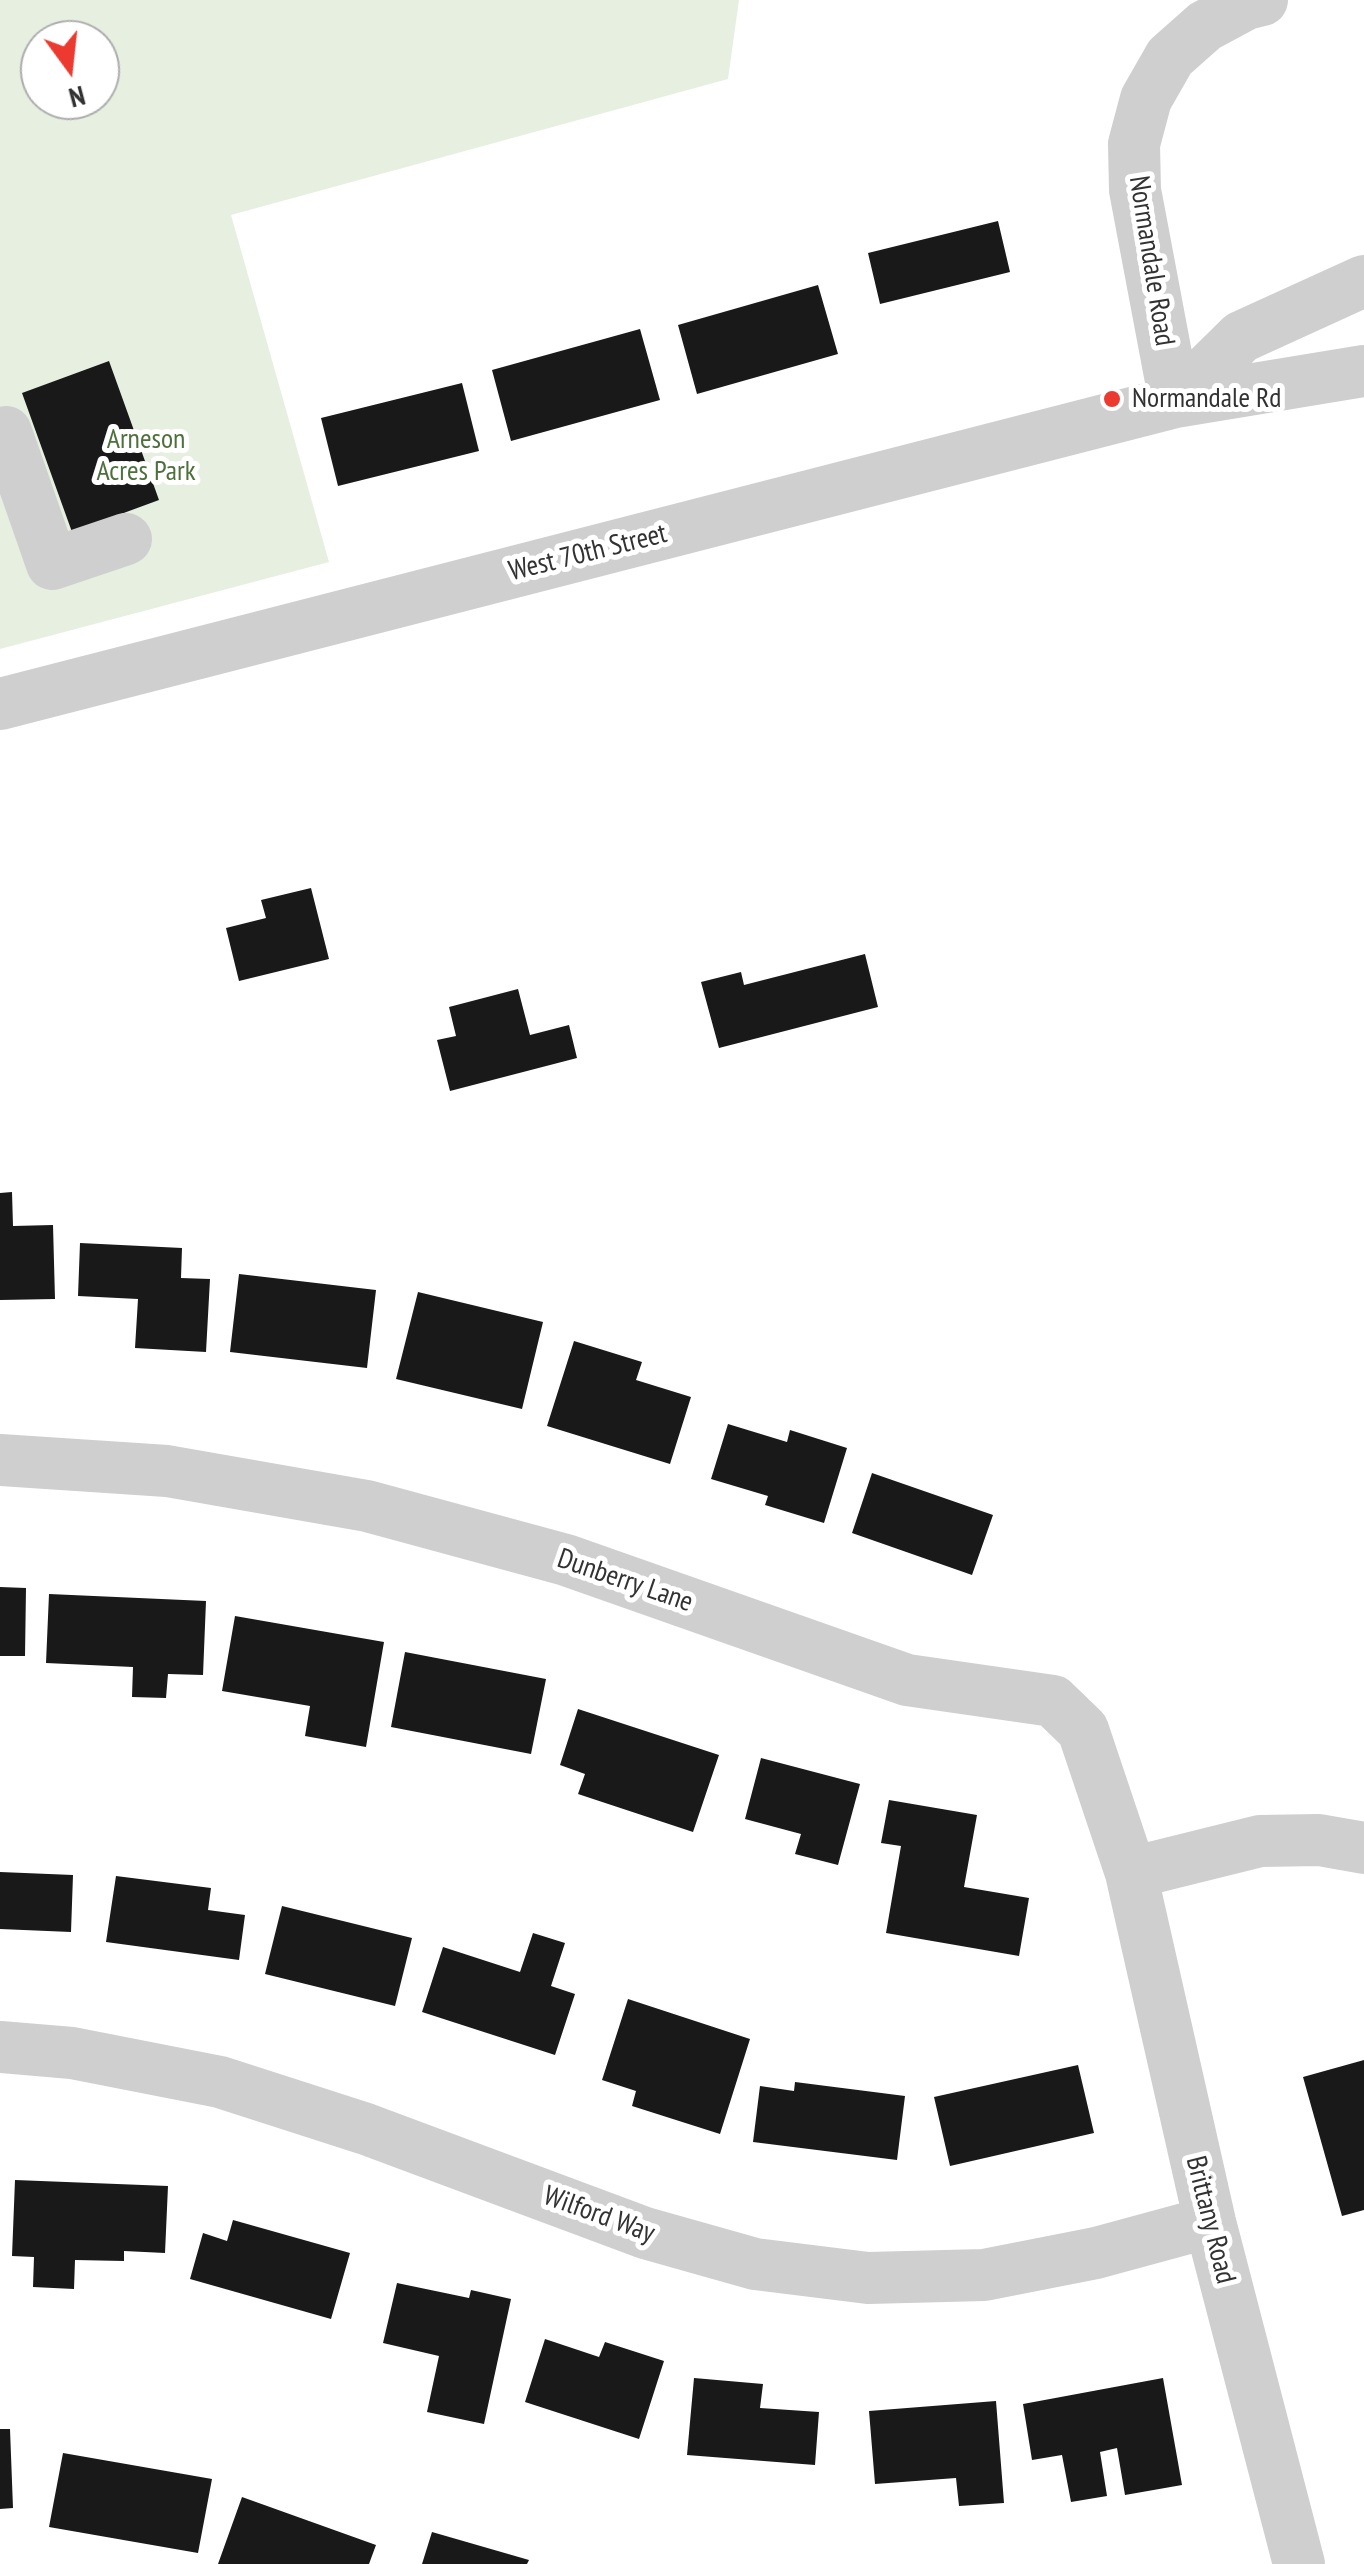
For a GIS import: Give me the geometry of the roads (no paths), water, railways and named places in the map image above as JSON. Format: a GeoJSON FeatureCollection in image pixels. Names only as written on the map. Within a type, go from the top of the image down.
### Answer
{"type":"FeatureCollection","features":[{"type":"Feature","properties":{"kind":"street","name":"Normandale Road"},"geometry":{"type":"LineString","coordinates":[[1175,402],[1135,190],[1134,144],[1146,100],[1170,57],[1205,26],[1246,4],[1262,0]]}},
{"type":"Feature","properties":{"kind":"street","name":"West 70th Street"},"geometry":{"type":"LineString","coordinates":[[1175,402],[1242,337],[1364,281]]}},
{"type":"Feature","properties":{"kind":"street","name":"West 70th Street"},"geometry":{"type":"LineString","coordinates":[[0,704],[1175,402],[1364,371]]}},
{"type":"Feature","properties":{"kind":"street"},"geometry":{"type":"LineString","coordinates":[[2,426],[52,564],[126,539]]}},
{"type":"Feature","properties":{"kind":"street","name":"Dunberry Lane"},"geometry":{"type":"LineString","coordinates":[[0,1460],[166,1472],[367,1506],[566,1560],[907,1680],[1053,1701],[1083,1730],[1131,1873]]}},
{"type":"Feature","properties":{"kind":"street"},"geometry":{"type":"LineString","coordinates":[[1131,1873],[1260,1840],[1319,1840],[1364,1848]]}},
{"type":"Feature","properties":{"kind":"street","name":"Brittany Road"},"geometry":{"type":"LineString","coordinates":[[1131,1873],[1210,2222],[1299,2564]]}},
{"type":"Feature","properties":{"kind":"street","name":"Wilford Way"},"geometry":{"type":"LineString","coordinates":[[0,2047],[72,2054],[220,2082],[366,2129],[645,2234],[755,2264],[868,2278],[984,2274],[1096,2252],[1210,2222]]}},
{"type":"Feature","properties":{"kind":"place","name":"Normandale Rd"},"geometry":{"type":"Point","coordinates":[1112,399]}},
{"type":"Feature","properties":{"kind":"park label","name":"Arneson Acres Park"},"geometry":{"type":"Point","coordinates":[146,456]}}]}
